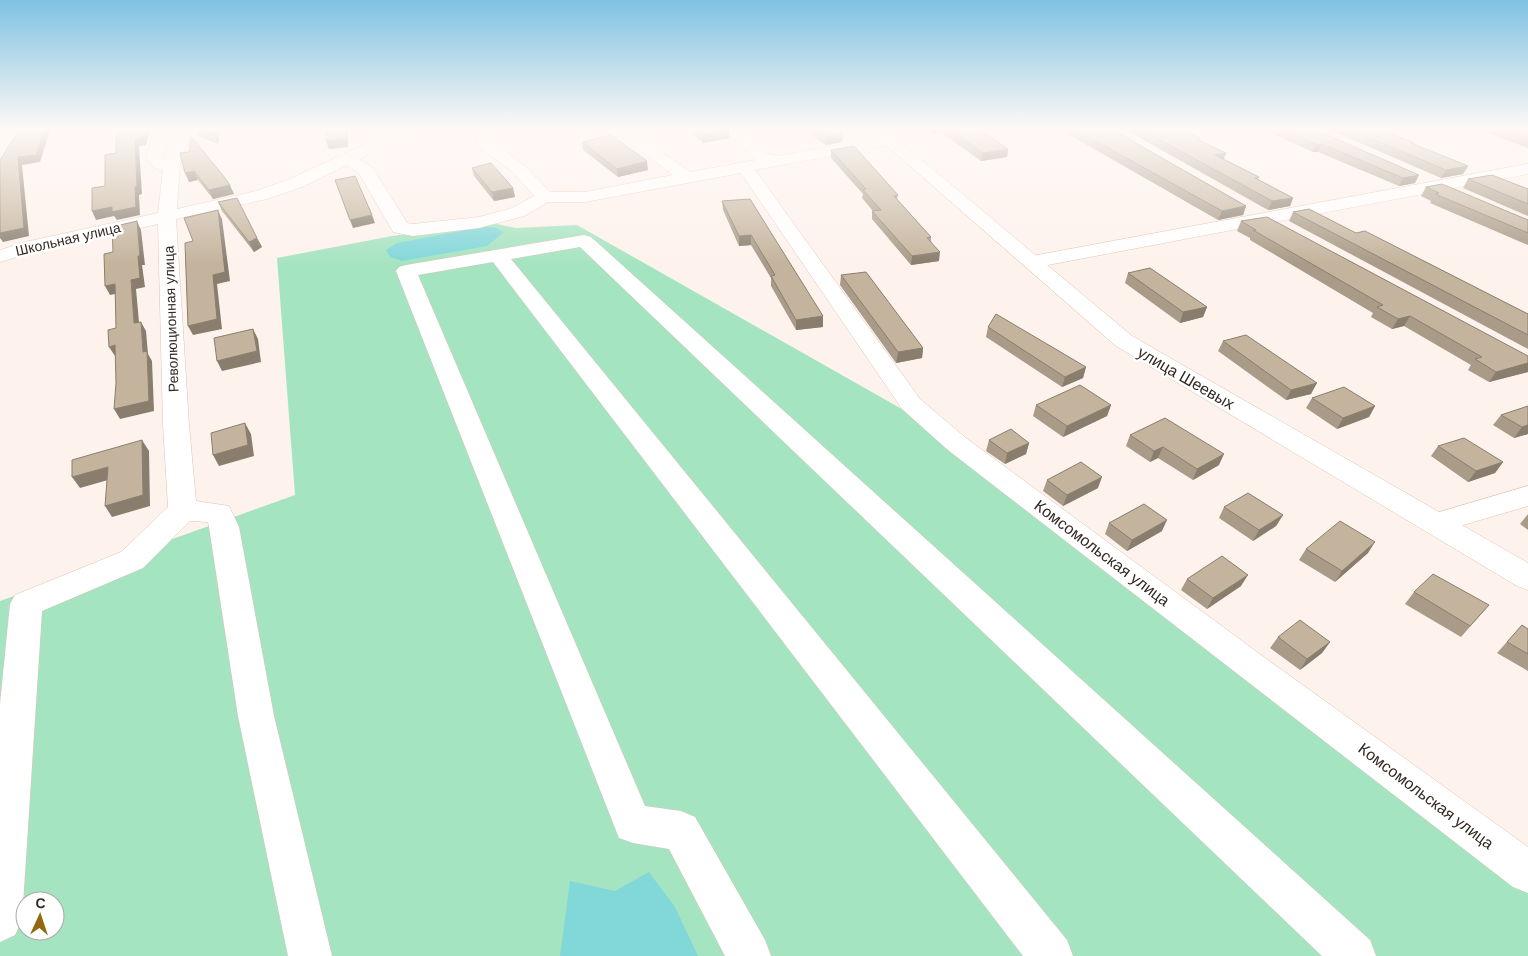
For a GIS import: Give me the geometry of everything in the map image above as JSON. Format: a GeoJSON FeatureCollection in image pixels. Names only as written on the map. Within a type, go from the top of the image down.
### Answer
{"type":"FeatureCollection","features":[{"type":"Feature","properties":{"kind":"street","name":"Революционная улица"},"geometry":{"type":"LineString","coordinates":[[171,175],[167,216],[176,425],[183,510]]}},
{"type":"Feature","properties":{"kind":"street","name":"Школьная улица"},"geometry":{"type":"LineString","coordinates":[[0,256],[35,246],[261,195],[313,175]]}},
{"type":"Feature","properties":{"kind":"street"},"geometry":{"type":"LineString","coordinates":[[369,175],[400,228],[413,230],[479,222],[518,212],[545,197],[586,197],[705,175]]}},
{"type":"Feature","properties":{"kind":"street"},"geometry":{"type":"LineString","coordinates":[[524,175],[545,197]]}},
{"type":"Feature","properties":{"kind":"street"},"geometry":{"type":"LineString","coordinates":[[682,175],[687,178]]}},
{"type":"Feature","properties":{"kind":"street","name":"Комсомольская улица"},"geometry":{"type":"LineString","coordinates":[[750,175],[910,404],[957,444],[1256,670],[1528,872]]}},
{"type":"Feature","properties":{"kind":"street","name":"улица Шеевых"},"geometry":{"type":"LineString","coordinates":[[929,175],[1124,341],[1528,578]]}},
{"type":"Feature","properties":{"kind":"street"},"geometry":{"type":"LineString","coordinates":[[1412,175],[1465,198]]}},
{"type":"Feature","properties":{"kind":"street"},"geometry":{"type":"LineString","coordinates":[[1032,262],[1498,175]]}},
{"type":"Feature","properties":{"kind":"street"},"geometry":{"type":"LineString","coordinates":[[1239,204],[1289,232]]}},
{"type":"Feature","properties":{"kind":"street"},"geometry":{"type":"LineString","coordinates":[[749,956],[681,831],[634,824],[406,271],[584,241],[1354,956]]}},
{"type":"Feature","properties":{"kind":"street"},"geometry":{"type":"LineString","coordinates":[[497,256],[1051,956]]}},
{"type":"Feature","properties":{"kind":"street"},"geometry":{"type":"LineString","coordinates":[[1436,524],[1528,496]]}},
{"type":"Feature","properties":{"kind":"street"},"geometry":{"type":"LineString","coordinates":[[0,920],[26,604],[132,560],[183,510],[218,513],[224,526],[256,716],[310,956]]}},
{"type":"Feature","properties":{"kind":"green space"},"geometry":{"type":"Polygon","coordinates":[[[492,223],[516,228],[577,225],[997,463],[1528,850],[1528,956],[0,956],[0,601],[295,495],[277,258],[392,236],[492,223]]]}},
{"type":"Feature","properties":{"kind":"water"},"geometry":{"type":"Polygon","coordinates":[[[482,227],[493,227],[504,232],[487,246],[402,261],[390,257],[386,250],[397,243],[482,227]]]}},
{"type":"Feature","properties":{"kind":"water"},"geometry":{"type":"Polygon","coordinates":[[[649,872],[675,907],[698,956],[560,956],[570,881],[615,891],[649,872]]]}},
{"type":"Feature","properties":{"kind":"building"},"geometry":{"type":"Polygon","coordinates":[[[0,175],[19,175],[24,228],[0,233],[0,175]]]}},
{"type":"Feature","properties":{"kind":"building"},"geometry":{"type":"Polygon","coordinates":[[[105,175],[137,175],[136,207],[112,212],[112,207],[92,211],[92,188],[105,186],[105,175]]]}},
{"type":"Feature","properties":{"kind":"building"},"geometry":{"type":"Polygon","coordinates":[[[197,175],[222,175],[230,185],[209,190],[197,175]]]}},
{"type":"Feature","properties":{"kind":"building"},"geometry":{"type":"Polygon","coordinates":[[[478,175],[501,175],[513,188],[492,192],[478,175]]]}},
{"type":"Feature","properties":{"kind":"building"},"geometry":{"type":"Polygon","coordinates":[[[853,175],[880,175],[898,195],[894,196],[931,237],[927,238],[940,252],[912,256],[872,211],[881,210],[863,190],[866,189],[853,175]]]}},
{"type":"Feature","properties":{"kind":"building"},"geometry":{"type":"Polygon","coordinates":[[[1156,175],[1191,175],[1246,206],[1222,211],[1156,175]]]}},
{"type":"Feature","properties":{"kind":"building"},"geometry":{"type":"Polygon","coordinates":[[[1224,175],[1254,175],[1259,177],[1255,178],[1293,198],[1272,201],[1224,175]]]}},
{"type":"Feature","properties":{"kind":"building"},"geometry":{"type":"Polygon","coordinates":[[[1395,175],[1419,175],[1403,178],[1395,175]]]}},
{"type":"Feature","properties":{"kind":"building"},"geometry":{"type":"Polygon","coordinates":[[[1492,175],[1528,189],[1528,204],[1468,179],[1492,175]]]}},
{"type":"Feature","properties":{"kind":"building"},"geometry":{"type":"Polygon","coordinates":[[[355,176],[372,215],[350,220],[335,180],[355,176]]]}},
{"type":"Feature","properties":{"kind":"building"},"geometry":{"type":"Polygon","coordinates":[[[1442,184],[1528,220],[1528,233],[1435,194],[1439,193],[1426,187],[1442,184]]]}},
{"type":"Feature","properties":{"kind":"building"},"geometry":{"type":"Polygon","coordinates":[[[237,198],[257,238],[249,242],[218,202],[237,198]]]}},
{"type":"Feature","properties":{"kind":"building"},"geometry":{"type":"Polygon","coordinates":[[[750,199],[823,316],[796,320],[771,276],[775,275],[751,235],[739,236],[722,201],[750,199]]]}},
{"type":"Feature","properties":{"kind":"building"},"geometry":{"type":"Polygon","coordinates":[[[1309,209],[1356,233],[1365,231],[1528,314],[1528,335],[1293,212],[1309,209]]]}},
{"type":"Feature","properties":{"kind":"building"},"geometry":{"type":"Polygon","coordinates":[[[218,210],[225,272],[213,275],[217,319],[188,326],[185,243],[193,241],[184,218],[218,210]]]}},
{"type":"Feature","properties":{"kind":"building"},"geometry":{"type":"Polygon","coordinates":[[[1267,217],[1528,356],[1528,363],[1496,372],[1475,359],[1482,357],[1410,316],[1398,319],[1377,307],[1383,305],[1253,230],[1256,230],[1241,221],[1267,217]]]}},
{"type":"Feature","properties":{"kind":"building"},"geometry":{"type":"Polygon","coordinates":[[[137,221],[140,278],[131,280],[134,323],[141,322],[143,352],[147,351],[149,401],[114,409],[116,383],[115,345],[109,347],[108,330],[116,328],[115,284],[105,286],[104,254],[113,252],[112,227],[137,221]]]}},
{"type":"Feature","properties":{"kind":"building"},"geometry":{"type":"Polygon","coordinates":[[[1150,268],[1207,307],[1183,312],[1128,273],[1150,268]]]}},
{"type":"Feature","properties":{"kind":"building"},"geometry":{"type":"Polygon","coordinates":[[[866,272],[923,348],[898,352],[841,275],[866,272]]]}},
{"type":"Feature","properties":{"kind":"building"},"geometry":{"type":"Polygon","coordinates":[[[996,314],[1086,367],[1065,377],[988,327],[996,314]]]}},
{"type":"Feature","properties":{"kind":"building"},"geometry":{"type":"Polygon","coordinates":[[[253,329],[257,351],[217,361],[214,338],[253,329]]]}},
{"type":"Feature","properties":{"kind":"building"},"geometry":{"type":"Polygon","coordinates":[[[1246,335],[1317,383],[1291,390],[1223,341],[1246,335]]]}},
{"type":"Feature","properties":{"kind":"building"},"geometry":{"type":"Polygon","coordinates":[[[1080,385],[1111,405],[1067,426],[1036,405],[1080,385]]]}},
{"type":"Feature","properties":{"kind":"building"},"geometry":{"type":"Polygon","coordinates":[[[1344,387],[1375,406],[1343,418],[1312,398],[1344,387]]]}},
{"type":"Feature","properties":{"kind":"building"},"geometry":{"type":"Polygon","coordinates":[[[1528,406],[1528,425],[1522,427],[1501,415],[1528,406]]]}},
{"type":"Feature","properties":{"kind":"building"},"geometry":{"type":"Polygon","coordinates":[[[1165,418],[1224,454],[1197,469],[1163,447],[1154,451],[1130,435],[1165,418]]]}},
{"type":"Feature","properties":{"kind":"building"},"geometry":{"type":"Polygon","coordinates":[[[245,423],[248,445],[213,455],[211,433],[245,423]]]}},
{"type":"Feature","properties":{"kind":"building"},"geometry":{"type":"Polygon","coordinates":[[[1011,429],[1029,443],[1007,453],[989,440],[1011,429]]]}},
{"type":"Feature","properties":{"kind":"building"},"geometry":{"type":"Polygon","coordinates":[[[1464,438],[1503,462],[1476,471],[1438,446],[1464,438]]]}},
{"type":"Feature","properties":{"kind":"building"},"geometry":{"type":"Polygon","coordinates":[[[142,440],[143,495],[105,506],[108,467],[72,477],[72,460],[142,440]]]}},
{"type":"Feature","properties":{"kind":"building"},"geometry":{"type":"Polygon","coordinates":[[[1081,462],[1102,477],[1067,495],[1047,480],[1081,462]]]}},
{"type":"Feature","properties":{"kind":"building"},"geometry":{"type":"Polygon","coordinates":[[[1248,493],[1283,515],[1259,530],[1224,507],[1248,493]]]}},
{"type":"Feature","properties":{"kind":"building"},"geometry":{"type":"Polygon","coordinates":[[[1144,504],[1167,520],[1132,540],[1109,523],[1144,504]]]}},
{"type":"Feature","properties":{"kind":"building"},"geometry":{"type":"Polygon","coordinates":[[[1340,521],[1375,542],[1342,571],[1306,549],[1340,521]]]}},
{"type":"Feature","properties":{"kind":"building"},"geometry":{"type":"Polygon","coordinates":[[[1222,556],[1248,575],[1213,598],[1187,579],[1222,556]]]}},
{"type":"Feature","properties":{"kind":"building"},"geometry":{"type":"Polygon","coordinates":[[[1433,574],[1489,605],[1470,626],[1414,592],[1433,574]]]}},
{"type":"Feature","properties":{"kind":"building"},"geometry":{"type":"Polygon","coordinates":[[[1300,620],[1330,642],[1307,659],[1278,637],[1300,620]]]}},
{"type":"Feature","properties":{"kind":"building"},"geometry":{"type":"Polygon","coordinates":[[[1522,625],[1528,629],[1528,654],[1507,642],[1522,625]]]}}]}
